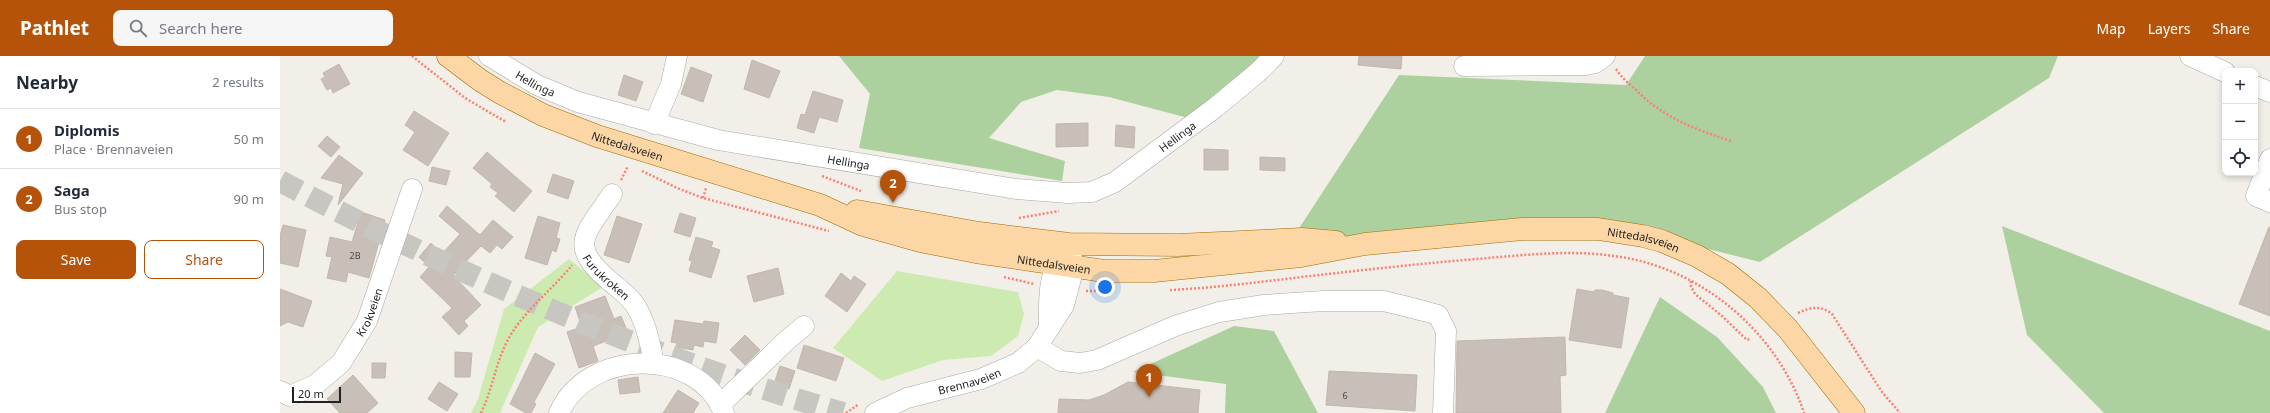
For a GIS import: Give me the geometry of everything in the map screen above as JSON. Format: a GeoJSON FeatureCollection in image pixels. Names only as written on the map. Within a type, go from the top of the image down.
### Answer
{"type":"FeatureCollection","features":[{"type":"Feature","properties":{"kind":"main road","name":"Nittedalsveien"},"geometry":{"type":"LineString","coordinates":[[448,56],[499,92],[564,124],[632,148],[820,205],[979,233],[1069,244],[1170,245],[1302,239],[1365,244]]}},
{"type":"Feature","properties":{"kind":"main road","name":"Nittedalsveien"},"geometry":{"type":"LineString","coordinates":[[820,205],[863,225],[920,241],[976,252],[1104,271],[1180,269],[1301,256],[1365,244],[1522,229],[1574,227],[1623,232],[1662,241],[1713,265],[1758,298],[1788,329],[1852,413]]}},
{"type":"Feature","properties":{"kind":"street","name":"Hellinga"},"geometry":{"type":"LineString","coordinates":[[489,56],[516,74],[557,94],[654,124],[718,140],[1016,189],[1068,194],[1092,192],[1115,182],[1238,90],[1274,56]]}},
{"type":"Feature","properties":{"kind":"street"},"geometry":{"type":"LineString","coordinates":[[654,124],[671,84],[677,56]]}},
{"type":"Feature","properties":{"kind":"street"},"geometry":{"type":"LineString","coordinates":[[2190,56],[2222,71]]}},
{"type":"Feature","properties":{"kind":"street"},"geometry":{"type":"LineString","coordinates":[[1464,66],[1586,65],[1609,59]]}},
{"type":"Feature","properties":{"kind":"street"},"geometry":{"type":"LineString","coordinates":[[2258,87],[2270,92]]}},
{"type":"Feature","properties":{"kind":"street"},"geometry":{"type":"LineString","coordinates":[[2270,159],[2256,196],[2270,202]]}},
{"type":"Feature","properties":{"kind":"street","name":"Krokveien"},"geometry":{"type":"LineString","coordinates":[[280,391],[290,396],[308,388],[341,363],[367,321],[412,189]]}},
{"type":"Feature","properties":{"kind":"street","name":"Furukroken"},"geometry":{"type":"LineString","coordinates":[[612,194],[586,236],[585,254],[593,268],[635,304],[645,326],[654,363]]}},
{"type":"Feature","properties":{"kind":"street","name":"Brennaveien"},"geometry":{"type":"LineString","coordinates":[[868,408],[995,374],[1018,363],[1037,346],[1049,328],[1050,288],[1064,266],[1069,244]]}},
{"type":"Feature","properties":{"kind":"street"},"geometry":{"type":"LineString","coordinates":[[1037,346],[1060,361],[1080,363],[1097,360],[1175,326],[1219,312],[1287,303],[1384,301],[1424,311],[1438,316],[1442,321],[1446,331],[1443,413]]}},
{"type":"Feature","properties":{"kind":"street"},"geometry":{"type":"LineString","coordinates":[[558,413],[576,390],[597,375],[625,365],[654,363],[691,374],[708,387],[722,409],[786,341],[804,326]]}},
{"type":"Feature","properties":{"kind":"path"},"geometry":{"type":"LineString","coordinates":[[412,56],[465,98],[506,122]]}},
{"type":"Feature","properties":{"kind":"path"},"geometry":{"type":"LineString","coordinates":[[1609,59],[1624,78],[1662,113],[1692,128],[1731,141]]}},
{"type":"Feature","properties":{"kind":"path"},"geometry":{"type":"LineString","coordinates":[[1014,219],[1062,210]]}},
{"type":"Feature","properties":{"kind":"path"},"geometry":{"type":"LineString","coordinates":[[1162,290],[1226,286],[1428,263],[1551,253],[1621,257],[1655,266],[1691,281],[1713,295],[1740,316],[1767,344],[1787,374],[1804,413]]}},
{"type":"Feature","properties":{"kind":"path"},"geometry":{"type":"LineString","coordinates":[[481,413],[488,398],[503,350],[518,324],[573,264],[585,254]]}},
{"type":"Feature","properties":{"kind":"path"},"geometry":{"type":"LineString","coordinates":[[1691,281],[1691,287],[1694,294],[1722,316],[1743,337],[1747,340],[1750,339]]}},
{"type":"Feature","properties":{"kind":"path"},"geometry":{"type":"LineString","coordinates":[[1029,283],[1030,288]]}},
{"type":"Feature","properties":{"kind":"path"},"geometry":{"type":"LineString","coordinates":[[1083,291],[1108,292]]}},
{"type":"Feature","properties":{"kind":"path"},"geometry":{"type":"LineString","coordinates":[[1798,314],[1813,307],[1822,308],[1832,314],[1882,392],[1900,413]]}},
{"type":"Feature","properties":{"kind":"path"},"geometry":{"type":"LineString","coordinates":[[846,413],[868,408]]}},
{"type":"Feature","properties":{"kind":"green space"},"geometry":{"type":"Polygon","coordinates":[[[839,56],[1261,56],[1244,74],[1188,118],[1109,97],[1057,90],[1021,102],[989,138],[1065,161],[1062,181],[859,148],[870,94],[839,56]]]}},
{"type":"Feature","properties":{"kind":"green space"},"geometry":{"type":"Polygon","coordinates":[[[1645,56],[2058,56],[2049,78],[1760,262],[1680,242],[1579,227],[1279,259],[1399,75],[1626,85],[1645,56]]]}},
{"type":"Feature","properties":{"kind":"green space"},"geometry":{"type":"Polygon","coordinates":[[[2002,226],[2270,331],[2270,413],[2104,413],[2027,335],[2002,226]]]}},
{"type":"Feature","properties":{"kind":"green space"},"geometry":{"type":"Polygon","coordinates":[[[569,259],[603,287],[538,327],[500,413],[471,413],[478,399],[504,309],[569,259]]]}},
{"type":"Feature","properties":{"kind":"green space"},"geometry":{"type":"Polygon","coordinates":[[[897,271],[1018,292],[1024,314],[1018,336],[991,356],[943,360],[882,381],[833,348],[897,271]]]}},
{"type":"Feature","properties":{"kind":"green space"},"geometry":{"type":"Polygon","coordinates":[[[1660,297],[1717,337],[1763,387],[1776,413],[1605,413],[1660,297]]]}},
{"type":"Feature","properties":{"kind":"green space"},"geometry":{"type":"Polygon","coordinates":[[[1234,326],[1274,331],[1318,413],[1225,413],[1226,384],[1133,372],[1234,326]]]}},
{"type":"Feature","properties":{"kind":"building"},"geometry":{"type":"Polygon","coordinates":[[[1359,56],[1402,56],[1401,69],[1358,65],[1359,56]]]}},
{"type":"Feature","properties":{"kind":"building"},"geometry":{"type":"Polygon","coordinates":[[[752,60],[780,71],[769,98],[744,89],[752,60]]]}},
{"type":"Feature","properties":{"kind":"building"},"geometry":{"type":"Polygon","coordinates":[[[339,64],[350,84],[333,93],[331,88],[327,90],[321,79],[325,77],[323,73],[339,64]]]}},
{"type":"Feature","properties":{"kind":"building"},"geometry":{"type":"Polygon","coordinates":[[[691,67],[712,75],[703,102],[681,94],[691,67]]]}},
{"type":"Feature","properties":{"kind":"building"},"geometry":{"type":"Polygon","coordinates":[[[624,75],[643,82],[636,101],[618,95],[624,75]]]}},
{"type":"Feature","properties":{"kind":"building"},"geometry":{"type":"Polygon","coordinates":[[[813,91],[843,100],[837,122],[819,117],[814,133],[797,128],[801,114],[805,115],[813,91]]]}},
{"type":"Feature","properties":{"kind":"building"},"geometry":{"type":"Polygon","coordinates":[[[414,111],[449,133],[428,166],[403,150],[415,132],[405,125],[414,111]]]}},
{"type":"Feature","properties":{"kind":"building"},"geometry":{"type":"Polygon","coordinates":[[[1088,123],[1088,146],[1056,147],[1056,124],[1088,123]]]}},
{"type":"Feature","properties":{"kind":"building"},"geometry":{"type":"Polygon","coordinates":[[[1116,125],[1135,127],[1134,148],[1115,146],[1116,125]]]}},
{"type":"Feature","properties":{"kind":"building"},"geometry":{"type":"Polygon","coordinates":[[[327,136],[340,147],[331,157],[318,146],[327,136]]]}},
{"type":"Feature","properties":{"kind":"building"},"geometry":{"type":"Polygon","coordinates":[[[1204,149],[1228,150],[1228,170],[1204,170],[1204,149]]]}},
{"type":"Feature","properties":{"kind":"building"},"geometry":{"type":"Polygon","coordinates":[[[487,152],[532,191],[514,212],[495,196],[498,193],[490,187],[492,184],[473,168],[487,152]]]}},
{"type":"Feature","properties":{"kind":"building"},"geometry":{"type":"Polygon","coordinates":[[[339,155],[363,173],[338,205],[343,184],[321,178],[339,155]]]}},
{"type":"Feature","properties":{"kind":"building"},"geometry":{"type":"Polygon","coordinates":[[[1260,157],[1285,158],[1285,171],[1260,170],[1260,157]]]}},
{"type":"Feature","properties":{"kind":"building"},"geometry":{"type":"Polygon","coordinates":[[[432,167],[450,171],[446,185],[429,181],[432,167]]]}},
{"type":"Feature","properties":{"kind":"building"},"geometry":{"type":"Polygon","coordinates":[[[553,174],[574,181],[568,199],[547,192],[553,174]]]}},
{"type":"Feature","properties":{"kind":"building"},"geometry":{"type":"Polygon","coordinates":[[[447,206],[480,235],[493,220],[513,237],[502,249],[497,245],[490,253],[481,246],[453,275],[481,305],[464,321],[468,326],[459,335],[442,317],[452,308],[420,277],[429,267],[419,257],[431,243],[442,254],[460,234],[439,216],[447,206]]]}},
{"type":"Feature","properties":{"kind":"building"},"geometry":{"type":"Polygon","coordinates":[[[361,212],[385,220],[369,278],[348,272],[346,282],[327,278],[332,257],[326,256],[330,237],[352,242],[361,212]]]}},
{"type":"Feature","properties":{"kind":"building"},"geometry":{"type":"Polygon","coordinates":[[[680,213],[696,218],[690,237],[674,232],[680,213]]]}},
{"type":"Feature","properties":{"kind":"building"},"geometry":{"type":"Polygon","coordinates":[[[538,216],[560,223],[556,238],[560,239],[556,252],[552,250],[547,265],[525,258],[538,216]]]}},
{"type":"Feature","properties":{"kind":"building"},"geometry":{"type":"Polygon","coordinates":[[[617,216],[642,224],[629,263],[604,255],[617,216]]]}},
{"type":"Feature","properties":{"kind":"building"},"geometry":{"type":"Polygon","coordinates":[[[283,225],[306,230],[298,267],[280,263],[280,236],[283,225]]]}},
{"type":"Feature","properties":{"kind":"building"},"geometry":{"type":"Polygon","coordinates":[[[2270,227],[2270,316],[2239,304],[2270,227]]]}},
{"type":"Feature","properties":{"kind":"building"},"geometry":{"type":"Polygon","coordinates":[[[696,237],[713,242],[711,247],[720,250],[711,278],[689,271],[692,261],[689,260],[696,237]]]}},
{"type":"Feature","properties":{"kind":"building"},"geometry":{"type":"Polygon","coordinates":[[[778,268],[784,294],[754,302],[747,276],[778,268]]]}},
{"type":"Feature","properties":{"kind":"building"},"geometry":{"type":"Polygon","coordinates":[[[841,273],[851,281],[854,276],[866,284],[847,312],[825,296],[841,273]]]}},
{"type":"Feature","properties":{"kind":"building"},"geometry":{"type":"Polygon","coordinates":[[[280,289],[312,301],[303,327],[288,322],[280,326],[280,289]]]}},
{"type":"Feature","properties":{"kind":"building"},"geometry":{"type":"Polygon","coordinates":[[[1577,289],[1594,292],[1595,290],[1602,290],[1613,293],[1613,295],[1629,298],[1621,348],[1569,340],[1577,289]]]}},
{"type":"Feature","properties":{"kind":"building"},"geometry":{"type":"Polygon","coordinates":[[[605,296],[614,319],[621,316],[628,333],[593,346],[598,361],[579,368],[567,332],[582,327],[575,307],[605,296]]]}},
{"type":"Feature","properties":{"kind":"building"},"geometry":{"type":"Polygon","coordinates":[[[675,320],[703,324],[704,321],[719,323],[716,343],[704,341],[703,347],[694,345],[693,350],[676,347],[677,343],[671,342],[675,320]]]}},
{"type":"Feature","properties":{"kind":"building"},"geometry":{"type":"Polygon","coordinates":[[[745,335],[760,350],[745,365],[730,350],[745,335]]]}},
{"type":"Feature","properties":{"kind":"building"},"geometry":{"type":"Polygon","coordinates":[[[1565,337],[1566,375],[1560,376],[1561,413],[1456,413],[1457,341],[1565,337]]]}},
{"type":"Feature","properties":{"kind":"building"},"geometry":{"type":"Polygon","coordinates":[[[804,345],[844,358],[836,381],[797,368],[804,345]]]}},
{"type":"Feature","properties":{"kind":"building"},"geometry":{"type":"Polygon","coordinates":[[[455,352],[472,353],[470,377],[455,377],[455,352]]]}},
{"type":"Feature","properties":{"kind":"building"},"geometry":{"type":"Polygon","coordinates":[[[535,353],[555,364],[534,402],[536,404],[531,413],[526,413],[510,404],[535,353]]]}},
{"type":"Feature","properties":{"kind":"building"},"geometry":{"type":"Polygon","coordinates":[[[372,363],[386,363],[385,378],[372,378],[372,363]]]}},
{"type":"Feature","properties":{"kind":"building"},"geometry":{"type":"Polygon","coordinates":[[[780,366],[795,371],[789,389],[774,384],[780,366]]]}},
{"type":"Feature","properties":{"kind":"building"},"geometry":{"type":"Polygon","coordinates":[[[1329,371],[1417,375],[1415,411],[1326,405],[1329,371]]]}},
{"type":"Feature","properties":{"kind":"building"},"geometry":{"type":"Polygon","coordinates":[[[353,375],[378,403],[367,413],[340,413],[327,399],[353,375]]]}},
{"type":"Feature","properties":{"kind":"building"},"geometry":{"type":"Polygon","coordinates":[[[638,377],[640,392],[620,394],[618,380],[638,377]]]}},
{"type":"Feature","properties":{"kind":"building"},"geometry":{"type":"Polygon","coordinates":[[[439,382],[458,394],[447,411],[428,399],[439,382]]]}},
{"type":"Feature","properties":{"kind":"building"},"geometry":{"type":"Polygon","coordinates":[[[1128,382],[1200,390],[1198,413],[1058,413],[1059,399],[1089,400],[1104,395],[1128,382]]]}},
{"type":"Feature","properties":{"kind":"building"},"geometry":{"type":"Polygon","coordinates":[[[678,390],[699,403],[693,413],[663,413],[678,390]]]}},
{"type":"Feature","properties":{"kind":"tunnel"},"geometry":{"type":"LineString","coordinates":[[280,181],[416,249],[556,312],[698,366],[770,391],[843,413]]}},
{"type":"Feature","properties":{"kind":"place","name":"Saga"},"geometry":{"type":"Point","coordinates":[893,203]}},
{"type":"Feature","properties":{"kind":"place","name":"Diplomis"},"geometry":{"type":"Point","coordinates":[1149,397]}}]}
